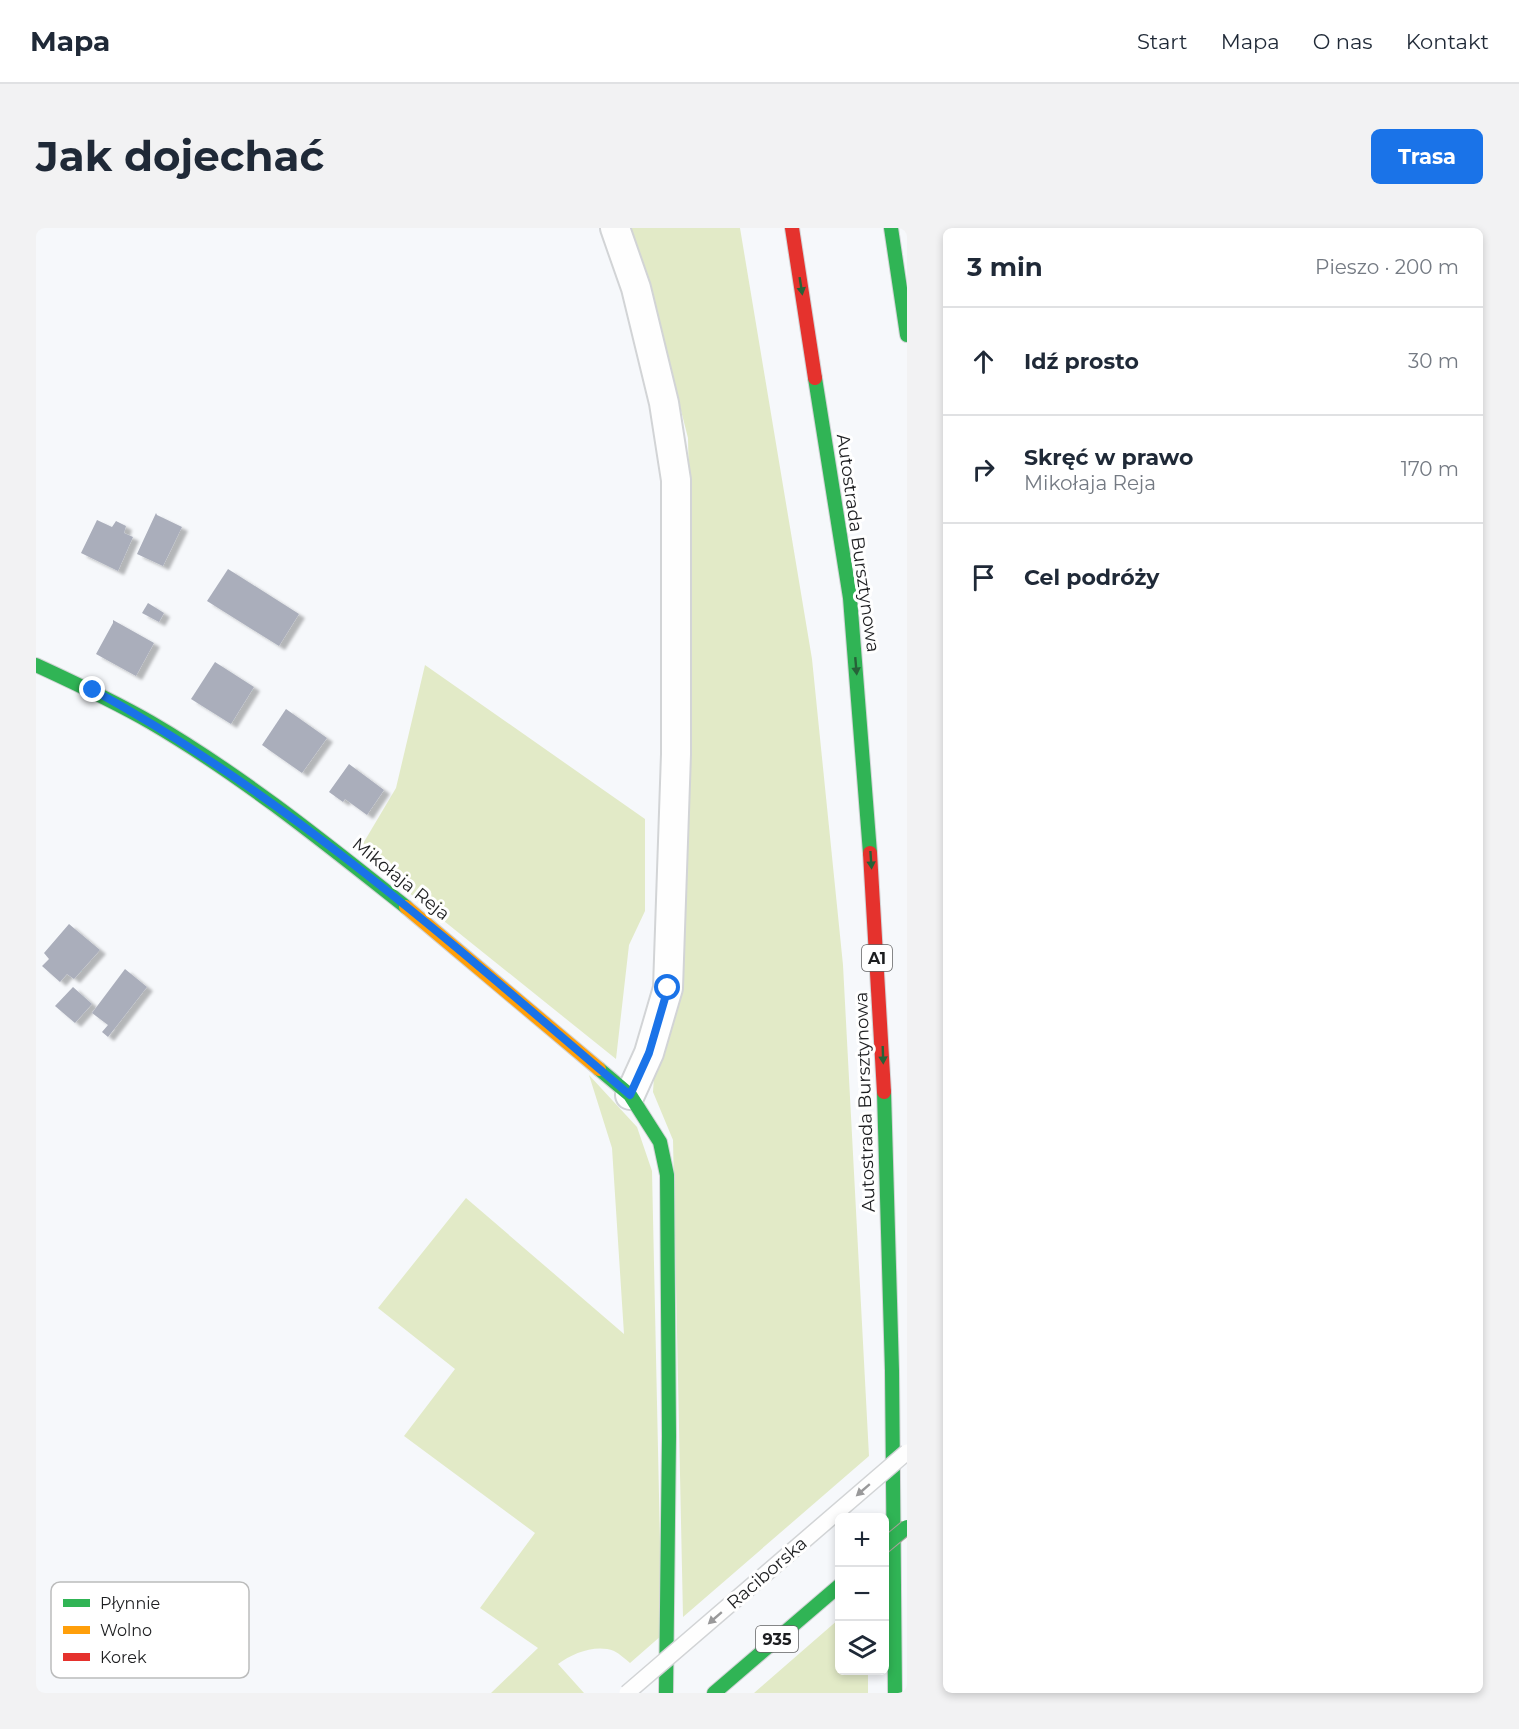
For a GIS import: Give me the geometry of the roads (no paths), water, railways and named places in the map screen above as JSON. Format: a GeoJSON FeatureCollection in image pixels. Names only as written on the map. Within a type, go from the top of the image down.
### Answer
{"type":"FeatureCollection","features":[{"type":"Feature","properties":{"kind":"main road","name":"Autostrada Bursztynowa"},"geometry":{"type":"LineString","coordinates":[[792,228],[850,598],[868,815],[883,1050],[892,1371],[895,1693]]}},
{"type":"Feature","properties":{"kind":"main road"},"geometry":{"type":"LineString","coordinates":[[891,228],[907,335]]}},
{"type":"Feature","properties":{"kind":"main road","name":"Mikołaja Reja"},"geometry":{"type":"LineString","coordinates":[[36,665],[93,690],[150,722],[209,759],[346,858],[630,1095],[660,1142],[667,1175],[669,1436],[666,1693]]}},
{"type":"Feature","properties":{"kind":"main road"},"geometry":{"type":"LineString","coordinates":[[889,1543],[907,1527]]}},
{"type":"Feature","properties":{"kind":"main road","name":"935"},"geometry":{"type":"LineString","coordinates":[[714,1693],[835,1589]]}},
{"type":"Feature","properties":{"kind":"street"},"geometry":{"type":"LineString","coordinates":[[615,228],[636,288],[664,403],[676,480],[676,754],[668,988],[649,1053],[630,1095]]}},
{"type":"Feature","properties":{"kind":"lane","name":"Raciborska"},"geometry":{"type":"LineString","coordinates":[[627,1693],[907,1452]]}}]}
